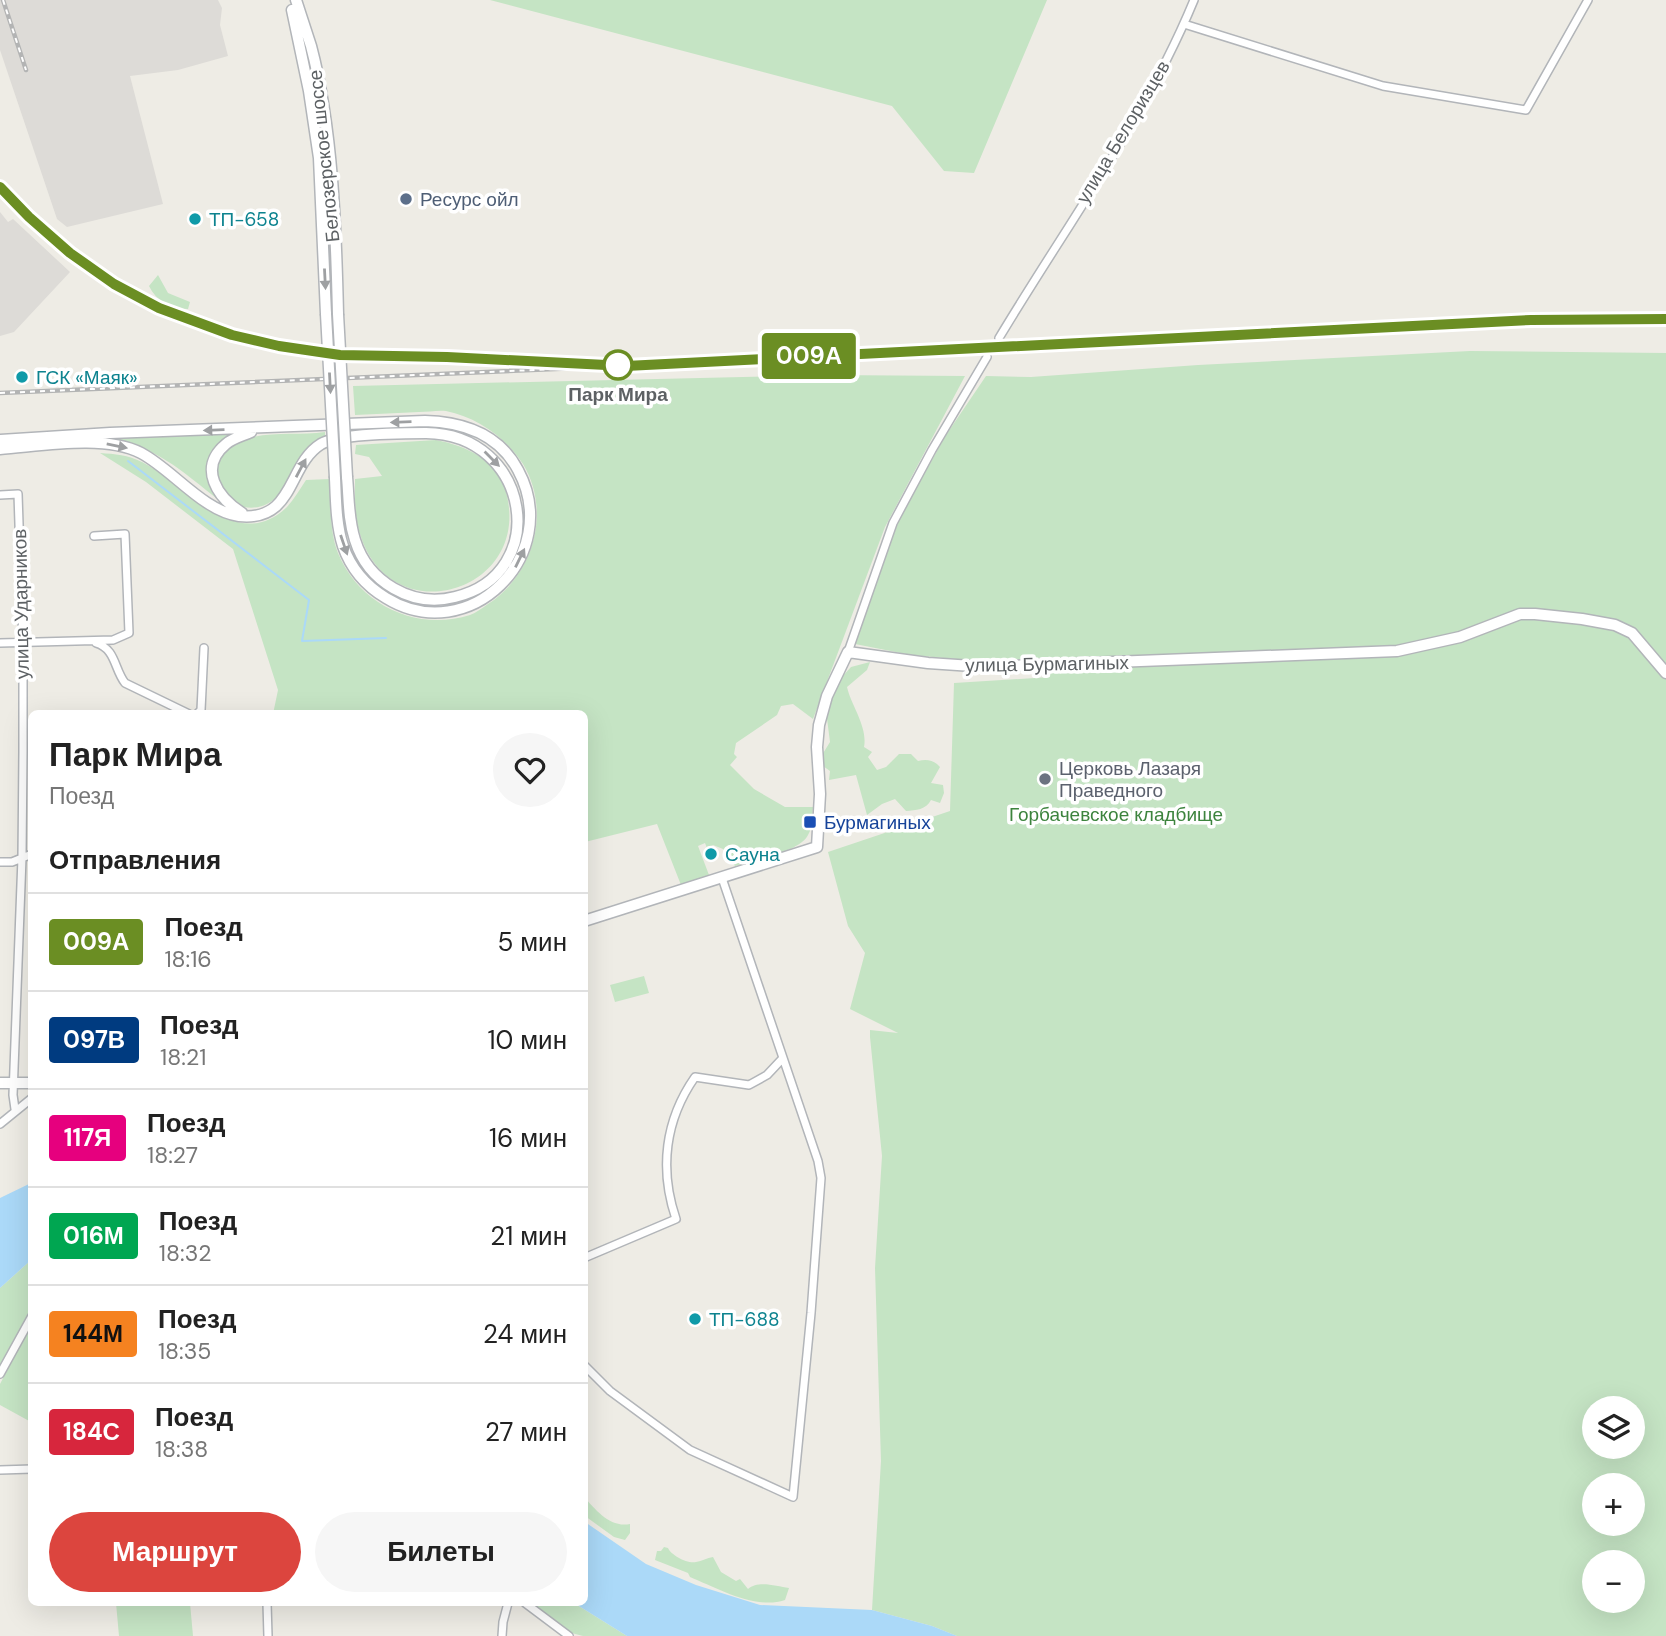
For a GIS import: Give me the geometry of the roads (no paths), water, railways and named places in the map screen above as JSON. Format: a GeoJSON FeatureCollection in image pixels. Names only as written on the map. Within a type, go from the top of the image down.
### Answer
{"type":"FeatureCollection","features":[{"type":"Feature","properties":{"kind":"main road","name":"Белозерское шоссе"},"geometry":{"type":"LineString","coordinates":[[290,0],[314,123],[332,314]]}},
{"type":"Feature","properties":{"kind":"main road","name":"Белозерское шоссе"},"geometry":{"type":"LineString","coordinates":[[296,0],[311,47],[321,95],[331,185],[332,314]]}},
{"type":"Feature","properties":{"kind":"main road"},"geometry":{"type":"LineString","coordinates":[[321,194],[331,185]]}},
{"type":"Feature","properties":{"kind":"main road"},"geometry":{"type":"LineString","coordinates":[[0,449],[94,444],[126,447],[155,462],[219,509],[246,516],[262,513],[280,503],[288,494],[308,457],[324,442],[357,436],[443,434],[475,445],[494,459],[506,474],[514,495],[517,518],[510,553],[494,575],[465,594],[434,599],[401,593],[377,576],[360,554],[351,525],[347,477],[332,314]]}},
{"type":"Feature","properties":{"kind":"main road"},"geometry":{"type":"LineString","coordinates":[[0,440],[110,433],[260,429],[425,421],[449,422],[473,429],[487,436],[503,450],[517,468],[524,483],[530,517],[525,548],[517,565],[506,581],[473,604],[437,612],[403,607],[370,587],[352,565],[339,531],[335,478],[332,314]]}},
{"type":"Feature","properties":{"kind":"main road"},"geometry":{"type":"LineString","coordinates":[[246,516],[230,506],[220,495],[214,481],[214,463],[219,452],[229,442],[260,429]]}},
{"type":"Feature","properties":{"kind":"main road","name":"улица Бурмагиных"},"geometry":{"type":"LineString","coordinates":[[848,652],[928,663],[987,667],[1397,650],[1460,637],[1520,614],[1535,614],[1582,618],[1615,625],[1632,633],[1666,673]]}},
{"type":"Feature","properties":{"kind":"main road"},"geometry":{"type":"LineString","coordinates":[[588,920],[817,847],[820,794],[819,724],[827,696],[848,652]]}},
{"type":"Feature","properties":{"kind":"main road"},"geometry":{"type":"LineString","coordinates":[[0,1083],[28,1083]]}},
{"type":"Feature","properties":{"kind":"street","name":"улица Белоризцев"},"geometry":{"type":"LineString","coordinates":[[999,338],[1137,113],[1194,0]]}},
{"type":"Feature","properties":{"kind":"street"},"geometry":{"type":"LineString","coordinates":[[1184,24],[1383,86],[1526,110],[1588,0]]}},
{"type":"Feature","properties":{"kind":"street"},"geometry":{"type":"LineString","coordinates":[[848,652],[893,523],[987,357]]}},
{"type":"Feature","properties":{"kind":"street","name":"улица Ударников"},"geometry":{"type":"LineString","coordinates":[[0,495],[18,494],[23,643],[22,858],[13,1095],[15,1109]]}},
{"type":"Feature","properties":{"kind":"street"},"geometry":{"type":"LineString","coordinates":[[0,643],[92,642],[120,639],[128,633],[125,534],[94,536]]}},
{"type":"Feature","properties":{"kind":"street"},"geometry":{"type":"LineString","coordinates":[[92,642],[105,646],[110,651],[119,676],[125,683],[181,710]]}},
{"type":"Feature","properties":{"kind":"street"},"geometry":{"type":"LineString","coordinates":[[201,710],[204,648]]}},
{"type":"Feature","properties":{"kind":"street"},"geometry":{"type":"LineString","coordinates":[[0,862],[12,862],[28,855]]}},
{"type":"Feature","properties":{"kind":"street"},"geometry":{"type":"LineString","coordinates":[[588,1369],[610,1391],[690,1450],[793,1497],[821,1178],[818,1161],[722,878]]}},
{"type":"Feature","properties":{"kind":"street"},"geometry":{"type":"LineString","coordinates":[[588,1256],[676,1219],[667,1187],[667,1142],[677,1108],[695,1077],[749,1085],[767,1075],[783,1058]]}},
{"type":"Feature","properties":{"kind":"street"},"geometry":{"type":"LineString","coordinates":[[0,1124],[28,1101]]}},
{"type":"Feature","properties":{"kind":"street"},"geometry":{"type":"LineString","coordinates":[[0,1374],[28,1324]]}},
{"type":"Feature","properties":{"kind":"street"},"geometry":{"type":"LineString","coordinates":[[0,1471],[28,1469]]}},
{"type":"Feature","properties":{"kind":"street"},"geometry":{"type":"LineString","coordinates":[[267,1606],[268,1636]]}},
{"type":"Feature","properties":{"kind":"street"},"geometry":{"type":"LineString","coordinates":[[502,1636],[507,1606]]}},
{"type":"Feature","properties":{"kind":"street"},"geometry":{"type":"LineString","coordinates":[[529,1606],[569,1636]]}},
{"type":"Feature","properties":{"kind":"water"},"geometry":{"type":"Polygon","coordinates":[[[28,1184],[28,1263],[0,1288],[0,1198],[28,1184]]]}},
{"type":"Feature","properties":{"kind":"water"},"geometry":{"type":"Polygon","coordinates":[[[588,1524],[646,1564],[696,1585],[760,1605],[872,1610],[932,1626],[957,1636],[627,1636],[579,1606],[588,1606],[588,1524]]]}},
{"type":"Feature","properties":{"kind":"waterway"},"geometry":{"type":"LineString","coordinates":[[128,461],[309,600],[302,641],[386,638]]}},
{"type":"Feature","properties":{"kind":"railway"},"geometry":{"type":"LineString","coordinates":[[3,0],[26,70]]}},
{"type":"Feature","properties":{"kind":"railway"},"geometry":{"type":"LineString","coordinates":[[0,186],[34,222],[71,253],[110,280],[152,304],[197,322],[243,337],[338,355],[462,357],[518,361]]}},
{"type":"Feature","properties":{"kind":"railway"},"geometry":{"type":"LineString","coordinates":[[0,393],[626,366],[1531,320],[1666,319]]}},
{"type":"Feature","properties":{"kind":"train","name":"009А"},"geometry":{"type":"LineString","coordinates":[[0,187],[70,253],[114,284],[159,308],[232,335],[311,352],[340,355],[447,357],[626,366],[1531,320],[1666,319]]}},
{"type":"Feature","properties":{"kind":"place","name":"Ресурс ойл"},"geometry":{"type":"Point","coordinates":[406,199]}},
{"type":"Feature","properties":{"kind":"place","name":"ТП-658"},"geometry":{"type":"Point","coordinates":[195,219]}},
{"type":"Feature","properties":{"kind":"place","name":"Парк Мира"},"geometry":{"type":"Point","coordinates":[618,365]}},
{"type":"Feature","properties":{"kind":"place","name":"ГСК «Маяк»"},"geometry":{"type":"Point","coordinates":[22,377]}},
{"type":"Feature","properties":{"kind":"place","name":"Церковь Лазаря Праведного"},"geometry":{"type":"Point","coordinates":[1045,779]}},
{"type":"Feature","properties":{"kind":"place","name":"Бурмагиных"},"geometry":{"type":"Point","coordinates":[810,822]}},
{"type":"Feature","properties":{"kind":"place","name":"Сауна"},"geometry":{"type":"Point","coordinates":[711,854]}},
{"type":"Feature","properties":{"kind":"place","name":"ТП-688"},"geometry":{"type":"Point","coordinates":[695,1319]}},
{"type":"Feature","properties":{"kind":"park label","name":"Горбачевское кладбище"},"geometry":{"type":"Point","coordinates":[1116,814]}}]}
